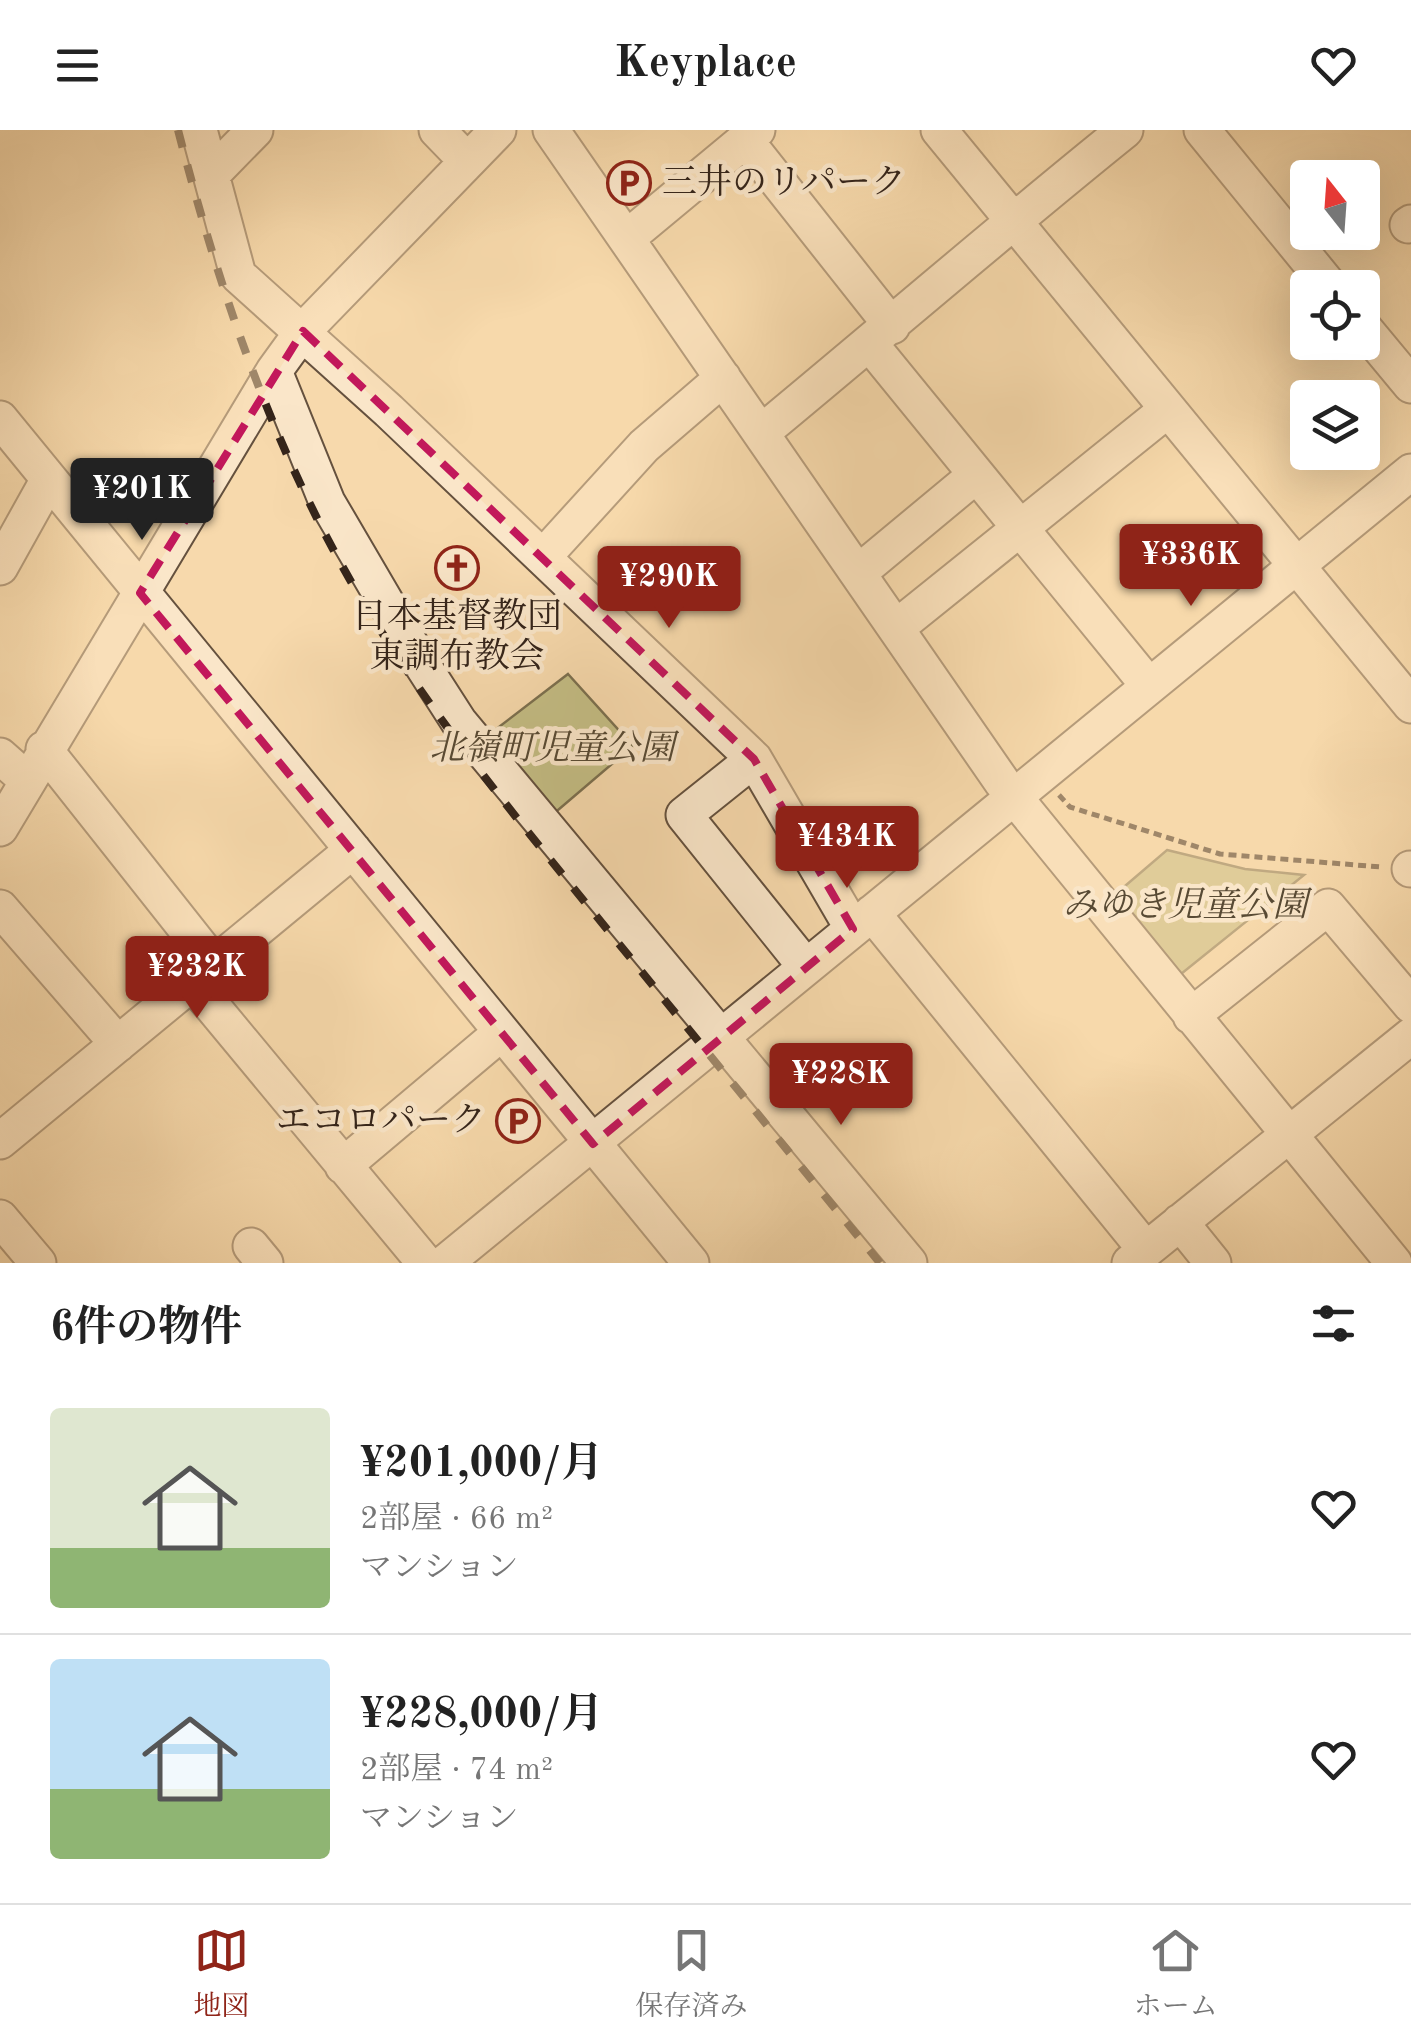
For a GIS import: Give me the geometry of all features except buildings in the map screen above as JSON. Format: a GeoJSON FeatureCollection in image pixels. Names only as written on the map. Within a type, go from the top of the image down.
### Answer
{"type":"FeatureCollection","features":[{"type":"Feature","properties":{"kind":"street"},"geometry":{"type":"LineString","coordinates":[[199,130],[238,275],[544,557],[754,759],[862,921],[1138,1256],[1411,1036]]}},
{"type":"Feature","properties":{"kind":"street"},"geometry":{"type":"LineString","coordinates":[[211,175],[255,130]]}},
{"type":"Feature","properties":{"kind":"street"},"geometry":{"type":"LineString","coordinates":[[437,130],[467,161]]}},
{"type":"Feature","properties":{"kind":"street"},"geometry":{"type":"LineString","coordinates":[[0,828],[274,370],[303,331],[498,130]]}},
{"type":"Feature","properties":{"kind":"street"},"geometry":{"type":"LineString","coordinates":[[551,130],[896,628],[1026,786],[1191,1016],[1393,1260]]}},
{"type":"Feature","properties":{"kind":"street"},"geometry":{"type":"LineString","coordinates":[[939,130],[1411,706]]}},
{"type":"Feature","properties":{"kind":"street"},"geometry":{"type":"LineString","coordinates":[[761,433],[1125,130]]}},
{"type":"Feature","properties":{"kind":"street"},"geometry":{"type":"LineString","coordinates":[[1202,130],[1316,270]]}},
{"type":"Feature","properties":{"kind":"street"},"geometry":{"type":"LineString","coordinates":[[627,238],[751,135],[976,475],[1149,686]]}},
{"type":"Feature","properties":{"kind":"street"},"geometry":{"type":"LineString","coordinates":[[1380,348],[1411,385]]}},
{"type":"Feature","properties":{"kind":"street"},"geometry":{"type":"LineString","coordinates":[[274,370],[327,502],[422,666],[460,722],[909,1263]]}},
{"type":"Feature","properties":{"kind":"street"},"geometry":{"type":"LineString","coordinates":[[544,557],[644,446],[724,378]]}},
{"type":"Feature","properties":{"kind":"street"},"geometry":{"type":"LineString","coordinates":[[896,628],[1168,410]]}},
{"type":"Feature","properties":{"kind":"street"},"geometry":{"type":"LineString","coordinates":[[0,419],[692,1263]]}},
{"type":"Feature","properties":{"kind":"street"},"geometry":{"type":"LineString","coordinates":[[446,1263],[1411,472]]}},
{"type":"Feature","properties":{"kind":"street"},"geometry":{"type":"LineString","coordinates":[[858,573],[976,475]]}},
{"type":"Feature","properties":{"kind":"street"},"geometry":{"type":"LineString","coordinates":[[0,567],[49,479]]}},
{"type":"Feature","properties":{"kind":"street"},"geometry":{"type":"LineString","coordinates":[[44,749],[344,1166],[425,1263]]}},
{"type":"Feature","properties":{"kind":"street"},"geometry":{"type":"LineString","coordinates":[[0,756],[27,780]]}},
{"type":"Feature","properties":{"kind":"street"},"geometry":{"type":"LineString","coordinates":[[754,759],[684,815],[806,966]]}},
{"type":"Feature","properties":{"kind":"street"},"geometry":{"type":"LineString","coordinates":[[0,1141],[354,850]]}},
{"type":"Feature","properties":{"kind":"street"},"geometry":{"type":"LineString","coordinates":[[1191,1016],[1328,907],[1411,1004]]}},
{"type":"Feature","properties":{"kind":"street"},"geometry":{"type":"LineString","coordinates":[[0,908],[118,1044]]}},
{"type":"Feature","properties":{"kind":"street"},"geometry":{"type":"LineString","coordinates":[[344,1166],[501,1032]]}},
{"type":"Feature","properties":{"kind":"street"},"geometry":{"type":"LineString","coordinates":[[0,1218],[38,1263]]}},
{"type":"Feature","properties":{"kind":"street"},"geometry":{"type":"LineString","coordinates":[[1180,1222],[1213,1263]]}},
{"type":"Feature","properties":{"kind":"path"},"geometry":{"type":"LineString","coordinates":[[1026,786],[1070,807],[1220,854],[1410,869]]}},
{"type":"Feature","properties":{"kind":"highlighted area"},"geometry":{"type":"Polygon","coordinates":[[[303,331],[754,759],[853,929],[593,1144],[140,593],[303,331]]]}},
{"type":"Feature","properties":{"kind":"green space","name":"北嶺町児童公園"},"geometry":{"type":"Polygon","coordinates":[[[568,674],[633,746],[544,822],[478,743],[568,674]]]}},
{"type":"Feature","properties":{"kind":"green space","name":"みゆき児童公園"},"geometry":{"type":"Polygon","coordinates":[[[1167,850],[1245,869],[1304,875],[1176,978],[1111,898],[1167,850]]]}},
{"type":"Feature","properties":{"kind":"railway"},"geometry":{"type":"LineString","coordinates":[[178,130],[206,233],[257,382],[298,480],[382,633],[451,733],[525,829],[880,1263]]}},
{"type":"Feature","properties":{"kind":"place","name":"三井のリパーク"},"geometry":{"type":"Point","coordinates":[629,183]}},
{"type":"Feature","properties":{"kind":"place","name":"日本基督教団 東調布教会"},"geometry":{"type":"Point","coordinates":[457,568]}},
{"type":"Feature","properties":{"kind":"place","name":"エコロパーク"},"geometry":{"type":"Point","coordinates":[518,1121]}}]}
